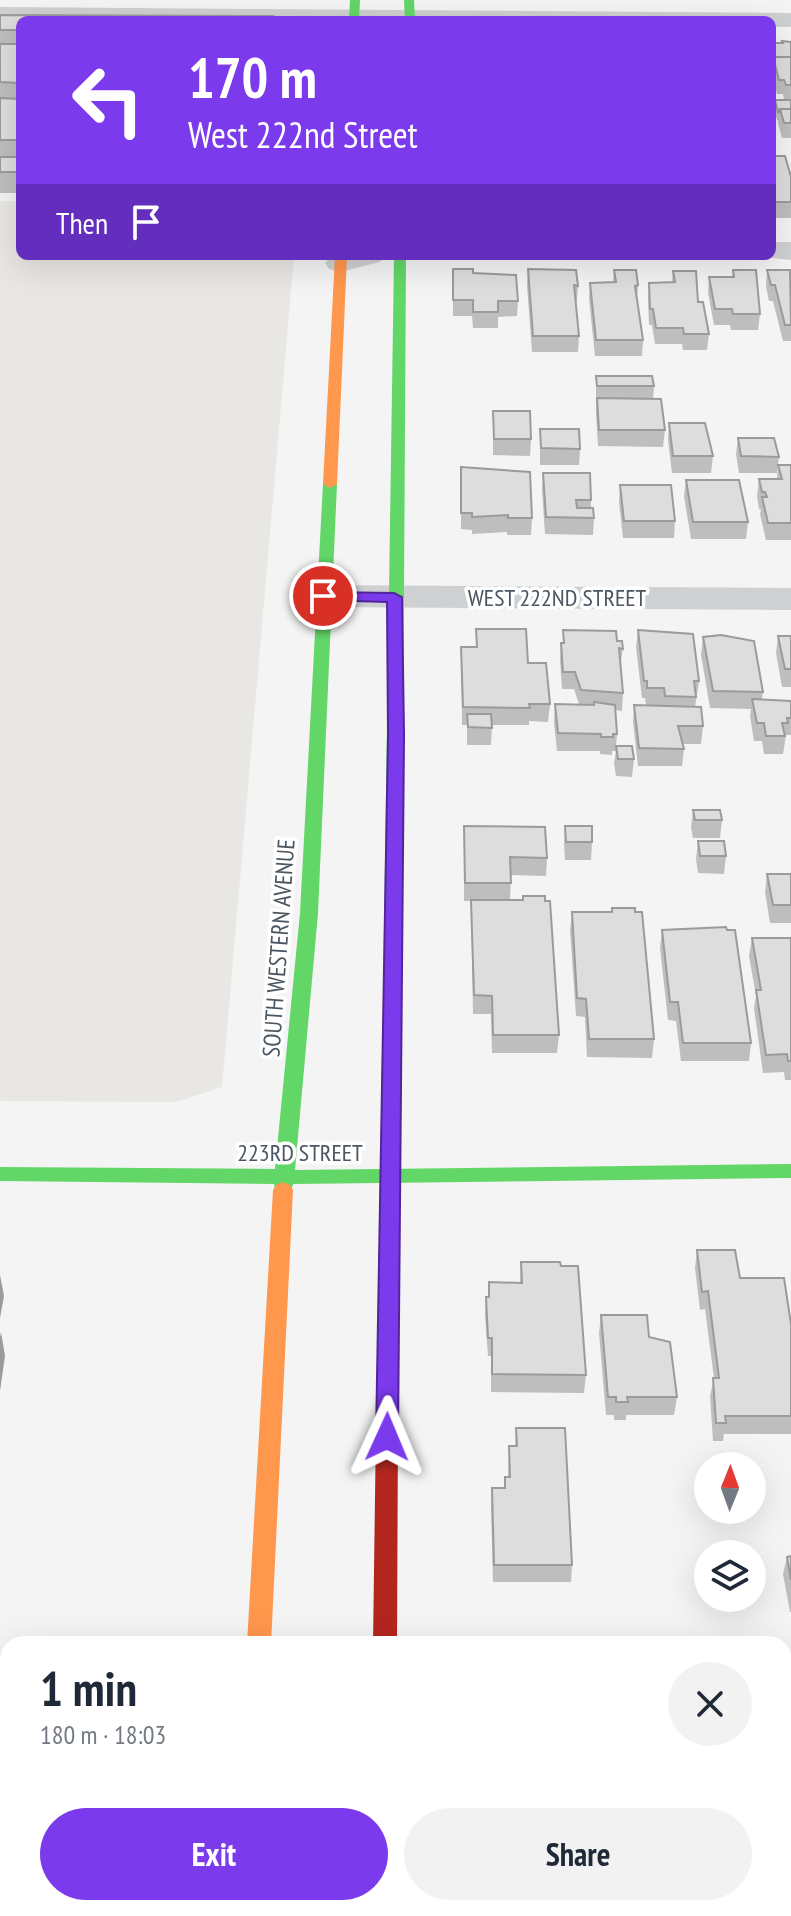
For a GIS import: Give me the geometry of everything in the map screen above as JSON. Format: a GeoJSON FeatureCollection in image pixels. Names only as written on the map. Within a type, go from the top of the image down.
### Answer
{"type":"FeatureCollection","features":[{"type":"Feature","properties":{"kind":"main road","name":"SOUTH WESTERN AVENUE"},"geometry":{"type":"LineString","coordinates":[[259,1636],[284,1178],[309,913],[340,260]]}},
{"type":"Feature","properties":{"kind":"main road"},"geometry":{"type":"LineString","coordinates":[[385,1636],[400,260]]}},
{"type":"Feature","properties":{"kind":"main road","name":"223RD STREET"},"geometry":{"type":"LineString","coordinates":[[0,1174],[390,1178],[791,1171]]}},
{"type":"Feature","properties":{"kind":"street"},"geometry":{"type":"LineString","coordinates":[[0,14],[410,12],[600,16]]}},
{"type":"Feature","properties":{"kind":"street","name":"WEST 222ND STREET"},"geometry":{"type":"LineString","coordinates":[[323,596],[791,599]]}},
{"type":"Feature","properties":{"kind":"shaded area"},"geometry":{"type":"Polygon","coordinates":[[[0,201],[16,201],[16,260],[294,260],[222,1087],[176,1102],[0,1101],[0,201]]]}},
{"type":"Feature","properties":{"kind":"building"},"geometry":{"type":"Polygon","coordinates":[[[0,15],[273,16],[16,16],[16,30],[0,30],[0,15]]]}},
{"type":"Feature","properties":{"kind":"building"},"geometry":{"type":"Polygon","coordinates":[[[791,42],[791,57],[776,57],[776,43],[791,42]]]}},
{"type":"Feature","properties":{"kind":"building"},"geometry":{"type":"Polygon","coordinates":[[[0,44],[16,44],[16,83],[0,82],[0,44]]]}},
{"type":"Feature","properties":{"kind":"building"},"geometry":{"type":"Polygon","coordinates":[[[776,57],[791,57],[791,85],[779,80],[776,57]]]}},
{"type":"Feature","properties":{"kind":"building"},"geometry":{"type":"Polygon","coordinates":[[[0,98],[16,99],[16,140],[0,140],[0,98]]]}},
{"type":"Feature","properties":{"kind":"building"},"geometry":{"type":"Polygon","coordinates":[[[776,100],[791,100],[791,109],[780,109],[778,112],[776,100]]]}},
{"type":"Feature","properties":{"kind":"building"},"geometry":{"type":"Polygon","coordinates":[[[780,109],[791,109],[791,123],[784,123],[780,109]]]}},
{"type":"Feature","properties":{"kind":"building"},"geometry":{"type":"Polygon","coordinates":[[[776,156],[785,156],[791,177],[791,202],[776,202],[776,156]]]}},
{"type":"Feature","properties":{"kind":"building"},"geometry":{"type":"Polygon","coordinates":[[[0,157],[16,157],[16,172],[0,172],[0,157]]]}},
{"type":"Feature","properties":{"kind":"building"},"geometry":{"type":"Polygon","coordinates":[[[453,269],[516,275],[518,301],[498,301],[498,312],[473,312],[473,300],[453,300],[453,269]]]}},
{"type":"Feature","properties":{"kind":"building"},"geometry":{"type":"Polygon","coordinates":[[[528,269],[576,270],[578,286],[574,285],[579,336],[533,336],[528,269]]]}},
{"type":"Feature","properties":{"kind":"building"},"geometry":{"type":"Polygon","coordinates":[[[614,270],[636,270],[638,285],[635,286],[643,340],[596,340],[590,283],[616,282],[614,270]]]}},
{"type":"Feature","properties":{"kind":"building"},"geometry":{"type":"Polygon","coordinates":[[[733,270],[756,270],[760,314],[733,314],[732,309],[715,309],[709,277],[734,277],[733,270]]]}},
{"type":"Feature","properties":{"kind":"building"},"geometry":{"type":"Polygon","coordinates":[[[767,270],[790,270],[791,325],[785,325],[775,285],[771,285],[767,270]]]}},
{"type":"Feature","properties":{"kind":"building"},"geometry":{"type":"Polygon","coordinates":[[[673,271],[696,271],[698,302],[703,302],[709,334],[684,334],[683,328],[656,328],[653,309],[650,309],[649,283],[675,282],[673,271]]]}},
{"type":"Feature","properties":{"kind":"building"},"geometry":{"type":"Polygon","coordinates":[[[596,376],[652,376],[654,386],[597,386],[596,376]]]}},
{"type":"Feature","properties":{"kind":"building"},"geometry":{"type":"Polygon","coordinates":[[[597,398],[661,399],[665,430],[599,430],[597,398]]]}},
{"type":"Feature","properties":{"kind":"building"},"geometry":{"type":"Polygon","coordinates":[[[493,411],[530,411],[531,439],[494,439],[493,411]]]}},
{"type":"Feature","properties":{"kind":"building"},"geometry":{"type":"Polygon","coordinates":[[[669,423],[705,423],[713,456],[673,456],[669,423]]]}},
{"type":"Feature","properties":{"kind":"building"},"geometry":{"type":"Polygon","coordinates":[[[540,429],[579,429],[580,449],[541,448],[540,429]]]}},
{"type":"Feature","properties":{"kind":"building"},"geometry":{"type":"Polygon","coordinates":[[[738,438],[774,438],[779,457],[741,456],[738,438]]]}},
{"type":"Feature","properties":{"kind":"building"},"geometry":{"type":"Polygon","coordinates":[[[778,465],[791,465],[791,523],[768,523],[762,497],[767,497],[762,492],[759,479],[782,479],[778,465]]]}},
{"type":"Feature","properties":{"kind":"building"},"geometry":{"type":"Polygon","coordinates":[[[461,467],[530,472],[532,518],[508,518],[508,515],[472,517],[472,513],[461,513],[461,467]]]}},
{"type":"Feature","properties":{"kind":"building"},"geometry":{"type":"Polygon","coordinates":[[[543,473],[590,473],[591,500],[576,500],[577,508],[593,508],[594,518],[546,517],[543,473]]]}},
{"type":"Feature","properties":{"kind":"building"},"geometry":{"type":"Polygon","coordinates":[[[686,480],[739,480],[748,522],[693,522],[686,480]]]}},
{"type":"Feature","properties":{"kind":"building"},"geometry":{"type":"Polygon","coordinates":[[[620,485],[671,485],[675,521],[624,521],[620,485]]]}},
{"type":"Feature","properties":{"kind":"building"},"geometry":{"type":"Polygon","coordinates":[[[476,629],[526,629],[528,663],[546,663],[550,704],[529,704],[530,708],[463,707],[461,647],[477,647],[476,629]]]}},
{"type":"Feature","properties":{"kind":"building"},"geometry":{"type":"Polygon","coordinates":[[[563,630],[616,631],[617,641],[622,641],[623,649],[619,648],[623,693],[581,690],[575,672],[563,672],[563,630]]]}},
{"type":"Feature","properties":{"kind":"building"},"geometry":{"type":"Polygon","coordinates":[[[638,630],[693,634],[699,681],[694,681],[696,697],[665,696],[664,688],[647,688],[638,630]]]}},
{"type":"Feature","properties":{"kind":"building"},"geometry":{"type":"Polygon","coordinates":[[[721,635],[754,641],[763,692],[713,691],[703,637],[721,635]]]}},
{"type":"Feature","properties":{"kind":"building"},"geometry":{"type":"Polygon","coordinates":[[[778,636],[791,636],[791,669],[785,669],[778,636]]]}},
{"type":"Feature","properties":{"kind":"building"},"geometry":{"type":"Polygon","coordinates":[[[752,699],[791,701],[791,718],[787,718],[788,723],[782,723],[785,736],[766,736],[764,723],[757,723],[752,699]]]}},
{"type":"Feature","properties":{"kind":"building"},"geometry":{"type":"Polygon","coordinates":[[[594,702],[615,705],[617,734],[601,737],[601,734],[558,733],[555,704],[594,705],[594,702]]]}},
{"type":"Feature","properties":{"kind":"building"},"geometry":{"type":"Polygon","coordinates":[[[634,705],[701,707],[703,726],[678,726],[684,749],[639,748],[634,705]]]}},
{"type":"Feature","properties":{"kind":"building"},"geometry":{"type":"Polygon","coordinates":[[[467,714],[491,714],[492,728],[468,727],[467,714]]]}},
{"type":"Feature","properties":{"kind":"building"},"geometry":{"type":"Polygon","coordinates":[[[616,746],[632,746],[634,759],[618,759],[616,746]]]}},
{"type":"Feature","properties":{"kind":"building"},"geometry":{"type":"Polygon","coordinates":[[[693,810],[720,810],[722,820],[695,820],[693,810]]]}},
{"type":"Feature","properties":{"kind":"building"},"geometry":{"type":"Polygon","coordinates":[[[464,826],[545,827],[547,858],[510,857],[511,883],[465,883],[464,826]]]}},
{"type":"Feature","properties":{"kind":"building"},"geometry":{"type":"Polygon","coordinates":[[[565,826],[592,826],[592,842],[566,842],[565,826]]]}},
{"type":"Feature","properties":{"kind":"building"},"geometry":{"type":"Polygon","coordinates":[[[698,841],[724,841],[726,856],[700,856],[698,841]]]}},
{"type":"Feature","properties":{"kind":"building"},"geometry":{"type":"Polygon","coordinates":[[[767,874],[791,874],[791,905],[773,905],[767,874]]]}},
{"type":"Feature","properties":{"kind":"building"},"geometry":{"type":"Polygon","coordinates":[[[523,896],[545,896],[545,901],[550,901],[559,1035],[493,1035],[492,996],[474,995],[471,900],[523,900],[523,896]]]}},
{"type":"Feature","properties":{"kind":"building"},"geometry":{"type":"Polygon","coordinates":[[[612,908],[635,908],[635,912],[642,912],[654,1039],[589,1039],[586,999],[577,998],[572,912],[612,912],[612,908]]]}},
{"type":"Feature","properties":{"kind":"building"},"geometry":{"type":"Polygon","coordinates":[[[726,927],[727,930],[735,930],[751,1043],[683,1043],[678,1002],[670,1002],[662,930],[726,927]]]}},
{"type":"Feature","properties":{"kind":"building"},"geometry":{"type":"Polygon","coordinates":[[[752,938],[791,938],[791,1061],[788,1061],[787,1054],[766,1055],[756,990],[761,990],[752,938]]]}},
{"type":"Feature","properties":{"kind":"building"},"geometry":{"type":"Polygon","coordinates":[[[697,1250],[735,1250],[740,1278],[784,1278],[791,1324],[791,1416],[725,1416],[726,1423],[716,1423],[713,1378],[719,1378],[708,1291],[702,1292],[697,1250]]]}},
{"type":"Feature","properties":{"kind":"building"},"geometry":{"type":"Polygon","coordinates":[[[521,1262],[560,1262],[561,1266],[578,1266],[586,1375],[492,1374],[492,1338],[488,1338],[486,1297],[489,1297],[489,1282],[522,1283],[521,1262]]]}},
{"type":"Feature","properties":{"kind":"building"},"geometry":{"type":"Polygon","coordinates":[[[601,1315],[647,1315],[649,1337],[670,1342],[677,1397],[627,1397],[628,1402],[616,1402],[616,1397],[608,1397],[601,1315]]]}},
{"type":"Feature","properties":{"kind":"building"},"geometry":{"type":"Polygon","coordinates":[[[516,1428],[565,1428],[572,1565],[494,1565],[492,1488],[505,1488],[505,1477],[510,1477],[509,1446],[517,1446],[516,1428]]]}},
{"type":"Feature","properties":{"kind":"building"},"geometry":{"type":"Polygon","coordinates":[[[791,1556],[791,1580],[787,1557],[791,1556]]]}},
{"type":"Feature","properties":{"kind":"traffic: fast"},"geometry":{"type":"LineString","coordinates":[[354,16],[355,0]]}},
{"type":"Feature","properties":{"kind":"traffic: fast"},"geometry":{"type":"LineString","coordinates":[[409,0],[410,16]]}},
{"type":"Feature","properties":{"kind":"traffic: fast"},"geometry":{"type":"LineString","coordinates":[[393,928],[400,260]]}},
{"type":"Feature","properties":{"kind":"traffic: fast"},"geometry":{"type":"LineString","coordinates":[[283,1190],[309,913],[330,484]]}},
{"type":"Feature","properties":{"kind":"traffic: fast"},"geometry":{"type":"LineString","coordinates":[[0,1174],[390,1178],[791,1171]]}},
{"type":"Feature","properties":{"kind":"traffic: slow"},"geometry":{"type":"LineString","coordinates":[[330,484],[341,260]]}},
{"type":"Feature","properties":{"kind":"traffic: slow"},"geometry":{"type":"LineString","coordinates":[[387,1425],[393,928]]}},
{"type":"Feature","properties":{"kind":"traffic: slow"},"geometry":{"type":"LineString","coordinates":[[259,1636],[283,1190]]}},
{"type":"Feature","properties":{"kind":"traffic: jam"},"geometry":{"type":"LineString","coordinates":[[385,1636],[387,1425]]}},
{"type":"Feature","properties":{"kind":"route"},"geometry":{"type":"LineString","coordinates":[[323,596],[394,597],[396,735],[387,1437]]}}]}
